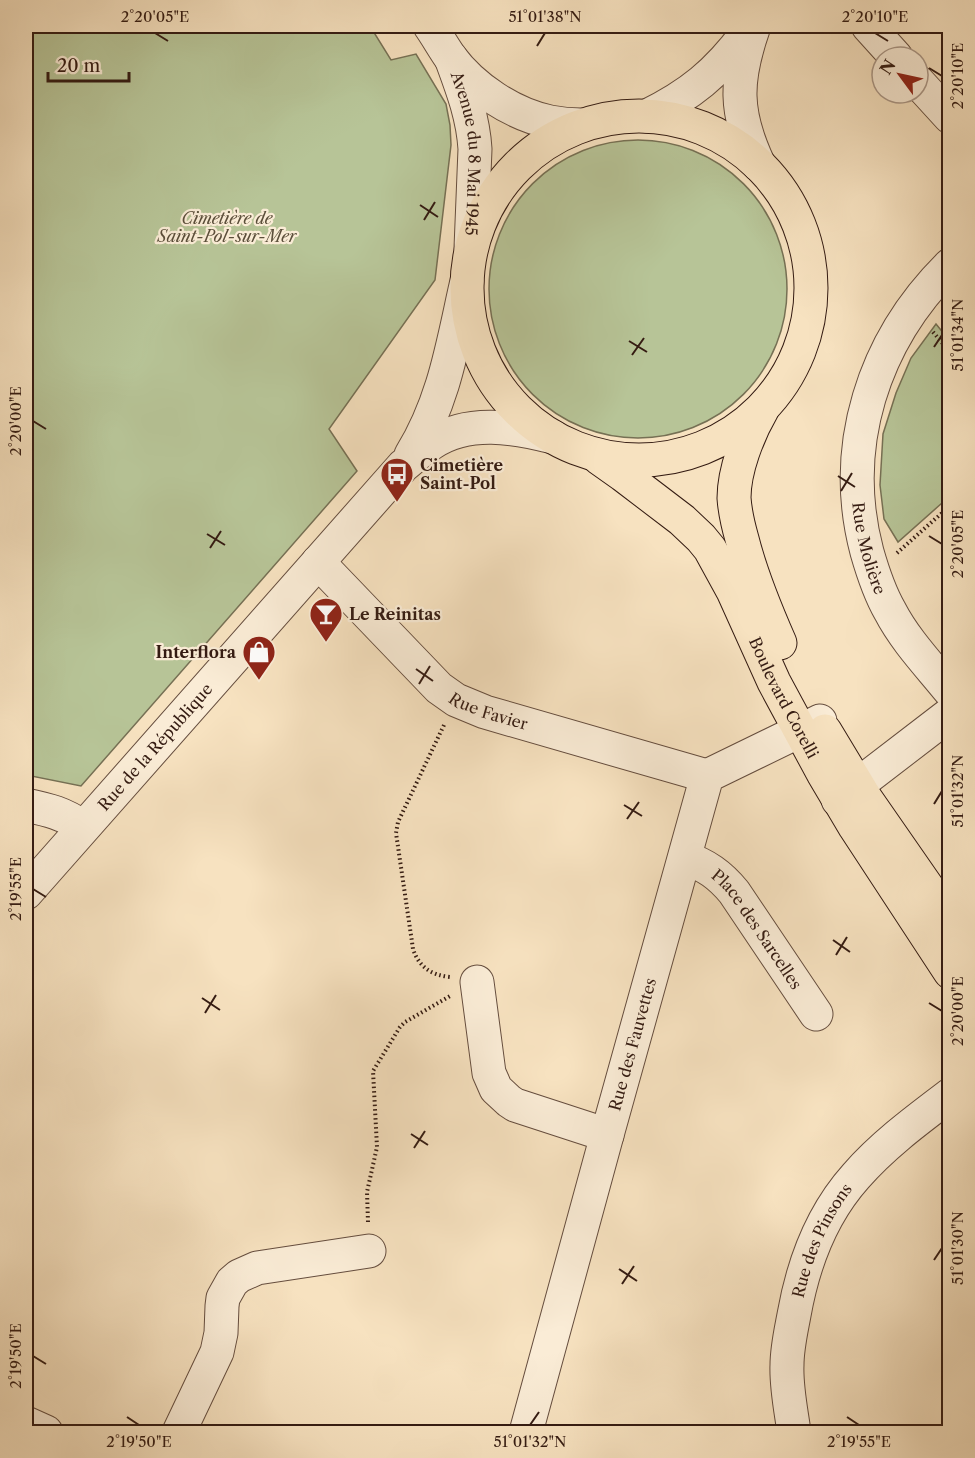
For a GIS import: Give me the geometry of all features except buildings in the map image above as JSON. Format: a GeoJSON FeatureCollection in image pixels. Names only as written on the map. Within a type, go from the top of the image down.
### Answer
{"type":"FeatureCollection","features":[{"type":"Feature","properties":{"kind":"main road"},"geometry":{"type":"LineString","coordinates":[[646,116],[677,120],[707,130],[735,145],[759,165],[780,190],[796,218],[807,250],[811,282],[808,315],[800,347],[786,376],[766,403],[728,435],[706,446],[657,459],[633,460],[608,457],[576,448],[533,424],[515,407],[499,389],[486,368],[474,337],[470,322],[467,281],[471,248],[478,225],[508,176],[525,158],[559,135],[582,125],[614,117],[646,116]]}},
{"type":"Feature","properties":{"kind":"main road","name":"Boulevard Corelli"},"geometry":{"type":"LineString","coordinates":[[766,403],[750,433],[739,466],[734,497],[746,553],[769,618],[789,662],[809,726]]}},
{"type":"Feature","properties":{"kind":"main road","name":"Boulevard Corelli"},"geometry":{"type":"LineString","coordinates":[[592,453],[682,520],[710,549],[733,591],[774,682],[809,726],[848,793],[894,841],[950,920]]}},
{"type":"Feature","properties":{"kind":"main road","name":"Boulevard Corelli"},"geometry":{"type":"LineString","coordinates":[[848,793],[855,828],[950,972]]}},
{"type":"Feature","properties":{"kind":"street","name":"Avenue du 8 Mai 1945"},"geometry":{"type":"LineString","coordinates":[[430,26],[451,58],[474,82],[513,109],[530,117],[551,122],[582,125]]}},
{"type":"Feature","properties":{"kind":"street"},"geometry":{"type":"LineString","coordinates":[[646,116],[669,105],[700,84],[724,63],[753,26]]}},
{"type":"Feature","properties":{"kind":"street"},"geometry":{"type":"LineString","coordinates":[[753,26],[742,66],[740,97],[746,132],[759,165]]}},
{"type":"Feature","properties":{"kind":"street"},"geometry":{"type":"LineString","coordinates":[[868,26],[885,45]]}},
{"type":"Feature","properties":{"kind":"street","name":"Avenue du 8 Mai 1945"},"geometry":{"type":"LineString","coordinates":[[451,58],[468,106],[474,134],[471,248]]}},
{"type":"Feature","properties":{"kind":"street"},"geometry":{"type":"LineString","coordinates":[[930,95],[950,117]]}},
{"type":"Feature","properties":{"kind":"street","name":"Rue Molière"},"geometry":{"type":"LineString","coordinates":[[950,265],[924,292],[892,342],[875,379],[863,420],[857,464],[857,492],[862,533],[880,592],[896,621],[950,691]]}},
{"type":"Feature","properties":{"kind":"street","name":"Rue de la République"},"geometry":{"type":"LineString","coordinates":[[403,466],[423,434],[439,398],[467,281]]}},
{"type":"Feature","properties":{"kind":"street","name":"Rue de la République"},"geometry":{"type":"LineString","coordinates":[[26,893],[403,466],[441,437],[469,428],[510,428],[554,437]]}},
{"type":"Feature","properties":{"kind":"street","name":"Rue Favier"},"geometry":{"type":"LineString","coordinates":[[318,562],[432,680],[456,700],[485,712],[707,776]]}},
{"type":"Feature","properties":{"kind":"street"},"geometry":{"type":"LineString","coordinates":[[848,793],[950,714]]}},
{"type":"Feature","properties":{"kind":"street"},"geometry":{"type":"LineString","coordinates":[[707,776],[809,726]]}},
{"type":"Feature","properties":{"kind":"street","name":"Rue des Fauvettes"},"geometry":{"type":"LineString","coordinates":[[526,1432],[707,776]]}},
{"type":"Feature","properties":{"kind":"street"},"geometry":{"type":"LineString","coordinates":[[26,805],[59,813],[82,827]]}},
{"type":"Feature","properties":{"kind":"street","name":"Place des Sarcelles"},"geometry":{"type":"LineString","coordinates":[[685,858],[710,868],[726,881],[816,1014]]}},
{"type":"Feature","properties":{"kind":"street"},"geometry":{"type":"LineString","coordinates":[[477,982],[489,1073],[500,1094],[515,1104],[607,1135]]}},
{"type":"Feature","properties":{"kind":"street","name":"Rue des Pinsons"},"geometry":{"type":"LineString","coordinates":[[795,1432],[787,1380],[788,1348],[805,1268],[819,1232],[834,1206],[867,1164],[895,1138],[950,1095]]}},
{"type":"Feature","properties":{"kind":"street"},"geometry":{"type":"LineString","coordinates":[[179,1432],[217,1352],[222,1333],[223,1298],[232,1282],[239,1276],[257,1268],[369,1251]]}},
{"type":"Feature","properties":{"kind":"street"},"geometry":{"type":"LineString","coordinates":[[26,1423],[46,1432]]}},
{"type":"Feature","properties":{"kind":"path"},"geometry":{"type":"LineString","coordinates":[[873,573],[913,540],[950,504]]}},
{"type":"Feature","properties":{"kind":"path"},"geometry":{"type":"LineString","coordinates":[[456,700],[398,822],[396,833],[412,949],[416,957],[421,965],[437,975],[477,982]]}},
{"type":"Feature","properties":{"kind":"path"},"geometry":{"type":"LineString","coordinates":[[369,1251],[367,1192],[376,1147],[373,1071],[405,1022],[477,982]]}},
{"type":"Feature","properties":{"kind":"green space","name":"Cimetière de Saint-Pol-sur-Mer"},"geometry":{"type":"Polygon","coordinates":[[[26,26],[370,26],[391,60],[416,54],[446,104],[450,125],[451,145],[435,280],[329,429],[357,471],[81,786],[26,775],[26,26]]]}},
{"type":"Feature","properties":{"kind":"green space"},"geometry":{"type":"Polygon","coordinates":[[[623,140],[653,140],[681,146],[708,157],[744,183],[762,206],[776,232],[787,274],[787,304],[776,346],[762,372],[744,395],[708,421],[681,432],[653,438],[623,438],[595,432],[568,421],[532,395],[523,384],[506,359],[495,332],[489,304],[489,274],[495,246],[506,219],[532,183],[543,174],[568,157],[595,146],[623,140]]]}},
{"type":"Feature","properties":{"kind":"green space"},"geometry":{"type":"Polygon","coordinates":[[[936,324],[949,340],[949,510],[942,503],[898,542],[884,519],[880,485],[883,434],[896,393],[911,358],[936,324]]]}},
{"type":"Feature","properties":{"kind":"place","name":"Cimetière Saint-Pol"},"geometry":{"type":"Point","coordinates":[397,503]}},
{"type":"Feature","properties":{"kind":"place","name":"Le Reinitas"},"geometry":{"type":"Point","coordinates":[326,643]}},
{"type":"Feature","properties":{"kind":"place","name":"Interflora"},"geometry":{"type":"Point","coordinates":[259,681]}}]}
